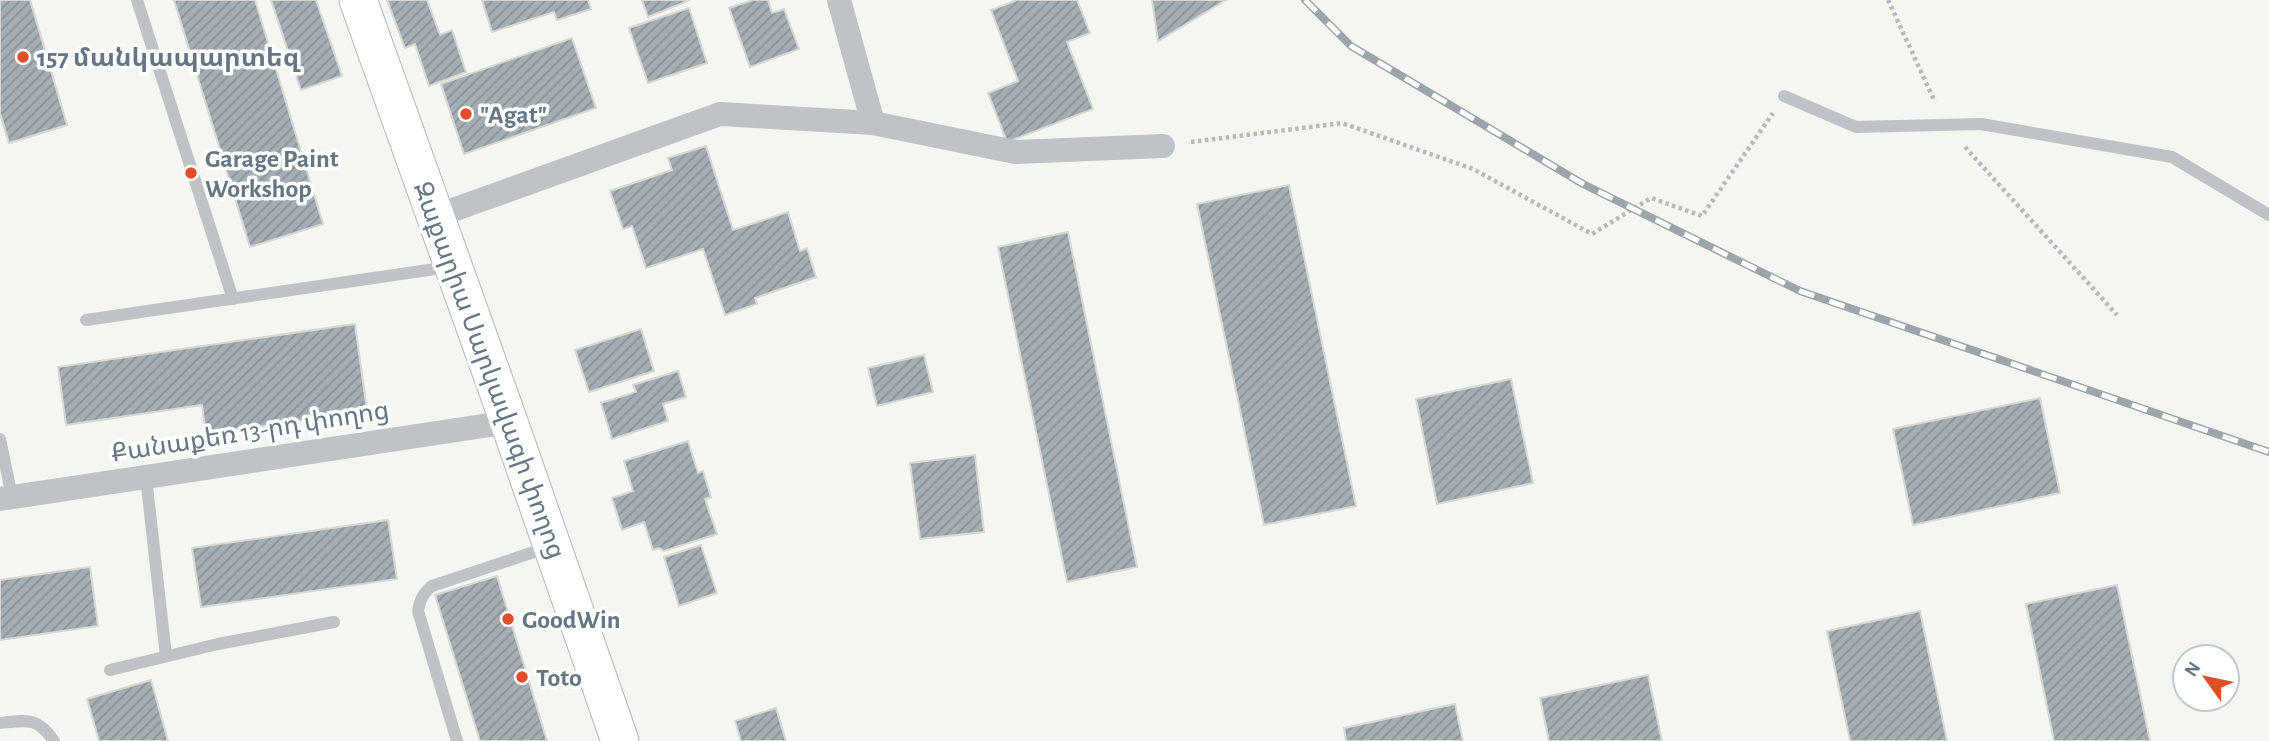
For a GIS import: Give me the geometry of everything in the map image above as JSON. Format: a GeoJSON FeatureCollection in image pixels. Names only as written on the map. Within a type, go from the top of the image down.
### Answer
{"type":"FeatureCollection","features":[{"type":"Feature","properties":{"kind":"main road","name":"Զաքարիա Սարկավագի փողոց"},"geometry":{"type":"LineString","coordinates":[[358,0],[620,741]]}},
{"type":"Feature","properties":{"kind":"street"},"geometry":{"type":"LineString","coordinates":[[839,0],[873,123]]}},
{"type":"Feature","properties":{"kind":"street"},"geometry":{"type":"LineString","coordinates":[[436,216],[720,114],[873,123],[1015,152],[1163,146]]}},
{"type":"Feature","properties":{"kind":"street","name":"Քանաքեռ 13-րդ փողոց"},"geometry":{"type":"LineString","coordinates":[[6,498],[509,422]]}},
{"type":"Feature","properties":{"kind":"lane"},"geometry":{"type":"LineString","coordinates":[[137,0],[233,299]]}},
{"type":"Feature","properties":{"kind":"lane"},"geometry":{"type":"LineString","coordinates":[[1784,96],[1856,127],[1981,124],[2172,157],[2269,215]]}},
{"type":"Feature","properties":{"kind":"lane"},"geometry":{"type":"LineString","coordinates":[[86,320],[454,266]]}},
{"type":"Feature","properties":{"kind":"lane"},"geometry":{"type":"LineString","coordinates":[[0,439],[6,498]]}},
{"type":"Feature","properties":{"kind":"lane"},"geometry":{"type":"LineString","coordinates":[[146,477],[166,656]]}},
{"type":"Feature","properties":{"kind":"lane"},"geometry":{"type":"LineString","coordinates":[[457,741],[418,611],[424,592],[432,586],[552,545]]}},
{"type":"Feature","properties":{"kind":"lane"},"geometry":{"type":"LineString","coordinates":[[110,670],[218,644],[334,622]]}},
{"type":"Feature","properties":{"kind":"lane"},"geometry":{"type":"LineString","coordinates":[[0,723],[28,720],[43,726],[54,741]]}},
{"type":"Feature","properties":{"kind":"path"},"geometry":{"type":"LineString","coordinates":[[1888,0],[1945,125],[2117,315]]}},
{"type":"Feature","properties":{"kind":"path"},"geometry":{"type":"LineString","coordinates":[[1163,146],[1342,123],[1473,169],[1592,234],[1651,198],[1702,216],[1784,96]]}},
{"type":"Feature","properties":{"kind":"building","name":"157 մանկապարտեզ"},"geometry":{"type":"Polygon","coordinates":[[[0,0],[30,0],[67,125],[9,143],[0,113],[0,0]]]}},
{"type":"Feature","properties":{"kind":"building","name":"157 մանկապարտեզ"},"geometry":{"type":"Polygon","coordinates":[[[0,0],[30,0],[67,125],[9,143],[0,113],[0,0]]]}},
{"type":"Feature","properties":{"kind":"building"},"geometry":{"type":"Polygon","coordinates":[[[174,0],[255,0],[323,224],[250,247],[174,0]]]}},
{"type":"Feature","properties":{"kind":"building"},"geometry":{"type":"Polygon","coordinates":[[[271,0],[316,0],[342,76],[301,90],[271,0]]]}},
{"type":"Feature","properties":{"kind":"building"},"geometry":{"type":"Polygon","coordinates":[[[387,0],[427,0],[440,35],[452,30],[466,72],[429,86],[415,44],[405,48],[387,0]]]}},
{"type":"Feature","properties":{"kind":"building"},"geometry":{"type":"Polygon","coordinates":[[[482,0],[588,0],[591,9],[557,20],[554,12],[492,32],[482,0]]]}},
{"type":"Feature","properties":{"kind":"building"},"geometry":{"type":"Polygon","coordinates":[[[642,0],[690,0],[648,17],[642,0]]]}},
{"type":"Feature","properties":{"kind":"building"},"geometry":{"type":"Polygon","coordinates":[[[753,0],[768,0],[772,13],[784,9],[799,49],[750,67],[729,8],[753,0]]]}},
{"type":"Feature","properties":{"kind":"building"},"geometry":{"type":"Polygon","coordinates":[[[1017,0],[1077,0],[1090,33],[1067,42],[1093,109],[1007,142],[988,93],[1018,81],[991,10],[1017,0]]]}},
{"type":"Feature","properties":{"kind":"building"},"geometry":{"type":"Polygon","coordinates":[[[1152,0],[1226,0],[1158,41],[1152,0]]]}},
{"type":"Feature","properties":{"kind":"building"},"geometry":{"type":"Polygon","coordinates":[[[689,8],[707,63],[648,83],[629,28],[689,8]]]}},
{"type":"Feature","properties":{"kind":"building"},"geometry":{"type":"Polygon","coordinates":[[[572,38],[596,108],[464,154],[441,84],[572,38]]]}},
{"type":"Feature","properties":{"kind":"building"},"geometry":{"type":"Polygon","coordinates":[[[706,146],[733,230],[788,212],[800,251],[807,248],[816,277],[755,298],[757,304],[725,315],[703,249],[646,268],[632,226],[623,229],[610,191],[672,170],[668,158],[706,146]]]}},
{"type":"Feature","properties":{"kind":"building"},"geometry":{"type":"Polygon","coordinates":[[[1289,185],[1356,506],[1264,525],[1197,204],[1289,185]]]}},
{"type":"Feature","properties":{"kind":"building"},"geometry":{"type":"Polygon","coordinates":[[[1068,232],[1137,567],[1067,582],[998,247],[1068,232]]]}},
{"type":"Feature","properties":{"kind":"building"},"geometry":{"type":"Polygon","coordinates":[[[355,324],[367,411],[206,434],[202,405],[66,425],[58,367],[355,324]]]}},
{"type":"Feature","properties":{"kind":"building"},"geometry":{"type":"Polygon","coordinates":[[[641,329],[654,371],[589,392],[575,350],[641,329]]]}},
{"type":"Feature","properties":{"kind":"building"},"geometry":{"type":"Polygon","coordinates":[[[924,355],[933,392],[877,406],[868,368],[924,355]]]}},
{"type":"Feature","properties":{"kind":"building"},"geometry":{"type":"Polygon","coordinates":[[[678,371],[686,397],[663,404],[668,421],[612,439],[601,403],[636,392],[633,385],[678,371]]]}},
{"type":"Feature","properties":{"kind":"building"},"geometry":{"type":"Polygon","coordinates":[[[1511,379],[1533,483],[1437,504],[1416,399],[1511,379]]]}},
{"type":"Feature","properties":{"kind":"building"},"geometry":{"type":"Polygon","coordinates":[[[2040,398],[2060,493],[1913,525],[1893,429],[2040,398]]]}},
{"type":"Feature","properties":{"kind":"building"},"geometry":{"type":"Polygon","coordinates":[[[688,441],[698,473],[703,471],[711,497],[705,499],[717,534],[664,551],[659,548],[653,550],[644,522],[622,530],[612,498],[633,491],[624,461],[688,441]]]}},
{"type":"Feature","properties":{"kind":"building"},"geometry":{"type":"Polygon","coordinates":[[[975,455],[984,532],[920,539],[910,463],[975,455]]]}},
{"type":"Feature","properties":{"kind":"building"},"geometry":{"type":"Polygon","coordinates":[[[388,520],[397,579],[201,607],[192,548],[388,520]]]}},
{"type":"Feature","properties":{"kind":"building"},"geometry":{"type":"Polygon","coordinates":[[[701,545],[717,593],[679,606],[664,557],[701,545]]]}},
{"type":"Feature","properties":{"kind":"building"},"geometry":{"type":"Polygon","coordinates":[[[90,567],[98,626],[0,640],[0,580],[90,567]]]}},
{"type":"Feature","properties":{"kind":"building"},"geometry":{"type":"Polygon","coordinates":[[[497,576],[547,741],[480,741],[435,595],[497,576]]]}},
{"type":"Feature","properties":{"kind":"building"},"geometry":{"type":"Polygon","coordinates":[[[2117,585],[2150,741],[2054,741],[2026,604],[2117,585]]]}},
{"type":"Feature","properties":{"kind":"building"},"geometry":{"type":"Polygon","coordinates":[[[1920,611],[1947,741],[1850,741],[1827,631],[1920,611]]]}},
{"type":"Feature","properties":{"kind":"building"},"geometry":{"type":"Polygon","coordinates":[[[1648,675],[1662,741],[1549,741],[1540,698],[1648,675]]]}},
{"type":"Feature","properties":{"kind":"building"},"geometry":{"type":"Polygon","coordinates":[[[151,680],[168,741],[99,741],[87,699],[151,680]]]}},
{"type":"Feature","properties":{"kind":"building"},"geometry":{"type":"Polygon","coordinates":[[[1455,704],[1463,741],[1346,741],[1344,728],[1455,704]]]}},
{"type":"Feature","properties":{"kind":"building"},"geometry":{"type":"Polygon","coordinates":[[[776,708],[786,741],[741,741],[735,721],[776,708]]]}},
{"type":"Feature","properties":{"kind":"railway"},"geometry":{"type":"LineString","coordinates":[[1305,0],[1351,46],[1583,184],[1800,291],[2269,452]]}},
{"type":"Feature","properties":{"kind":"place","name":"157 մանկապարտեզ"},"geometry":{"type":"Point","coordinates":[23,57]}},
{"type":"Feature","properties":{"kind":"place","name":"\"Agat\""},"geometry":{"type":"Point","coordinates":[466,114]}},
{"type":"Feature","properties":{"kind":"place","name":"Garage Paint Workshop"},"geometry":{"type":"Point","coordinates":[191,173]}},
{"type":"Feature","properties":{"kind":"place","name":"GoodWin"},"geometry":{"type":"Point","coordinates":[508,619]}},
{"type":"Feature","properties":{"kind":"place","name":"Toto"},"geometry":{"type":"Point","coordinates":[522,677]}}]}
